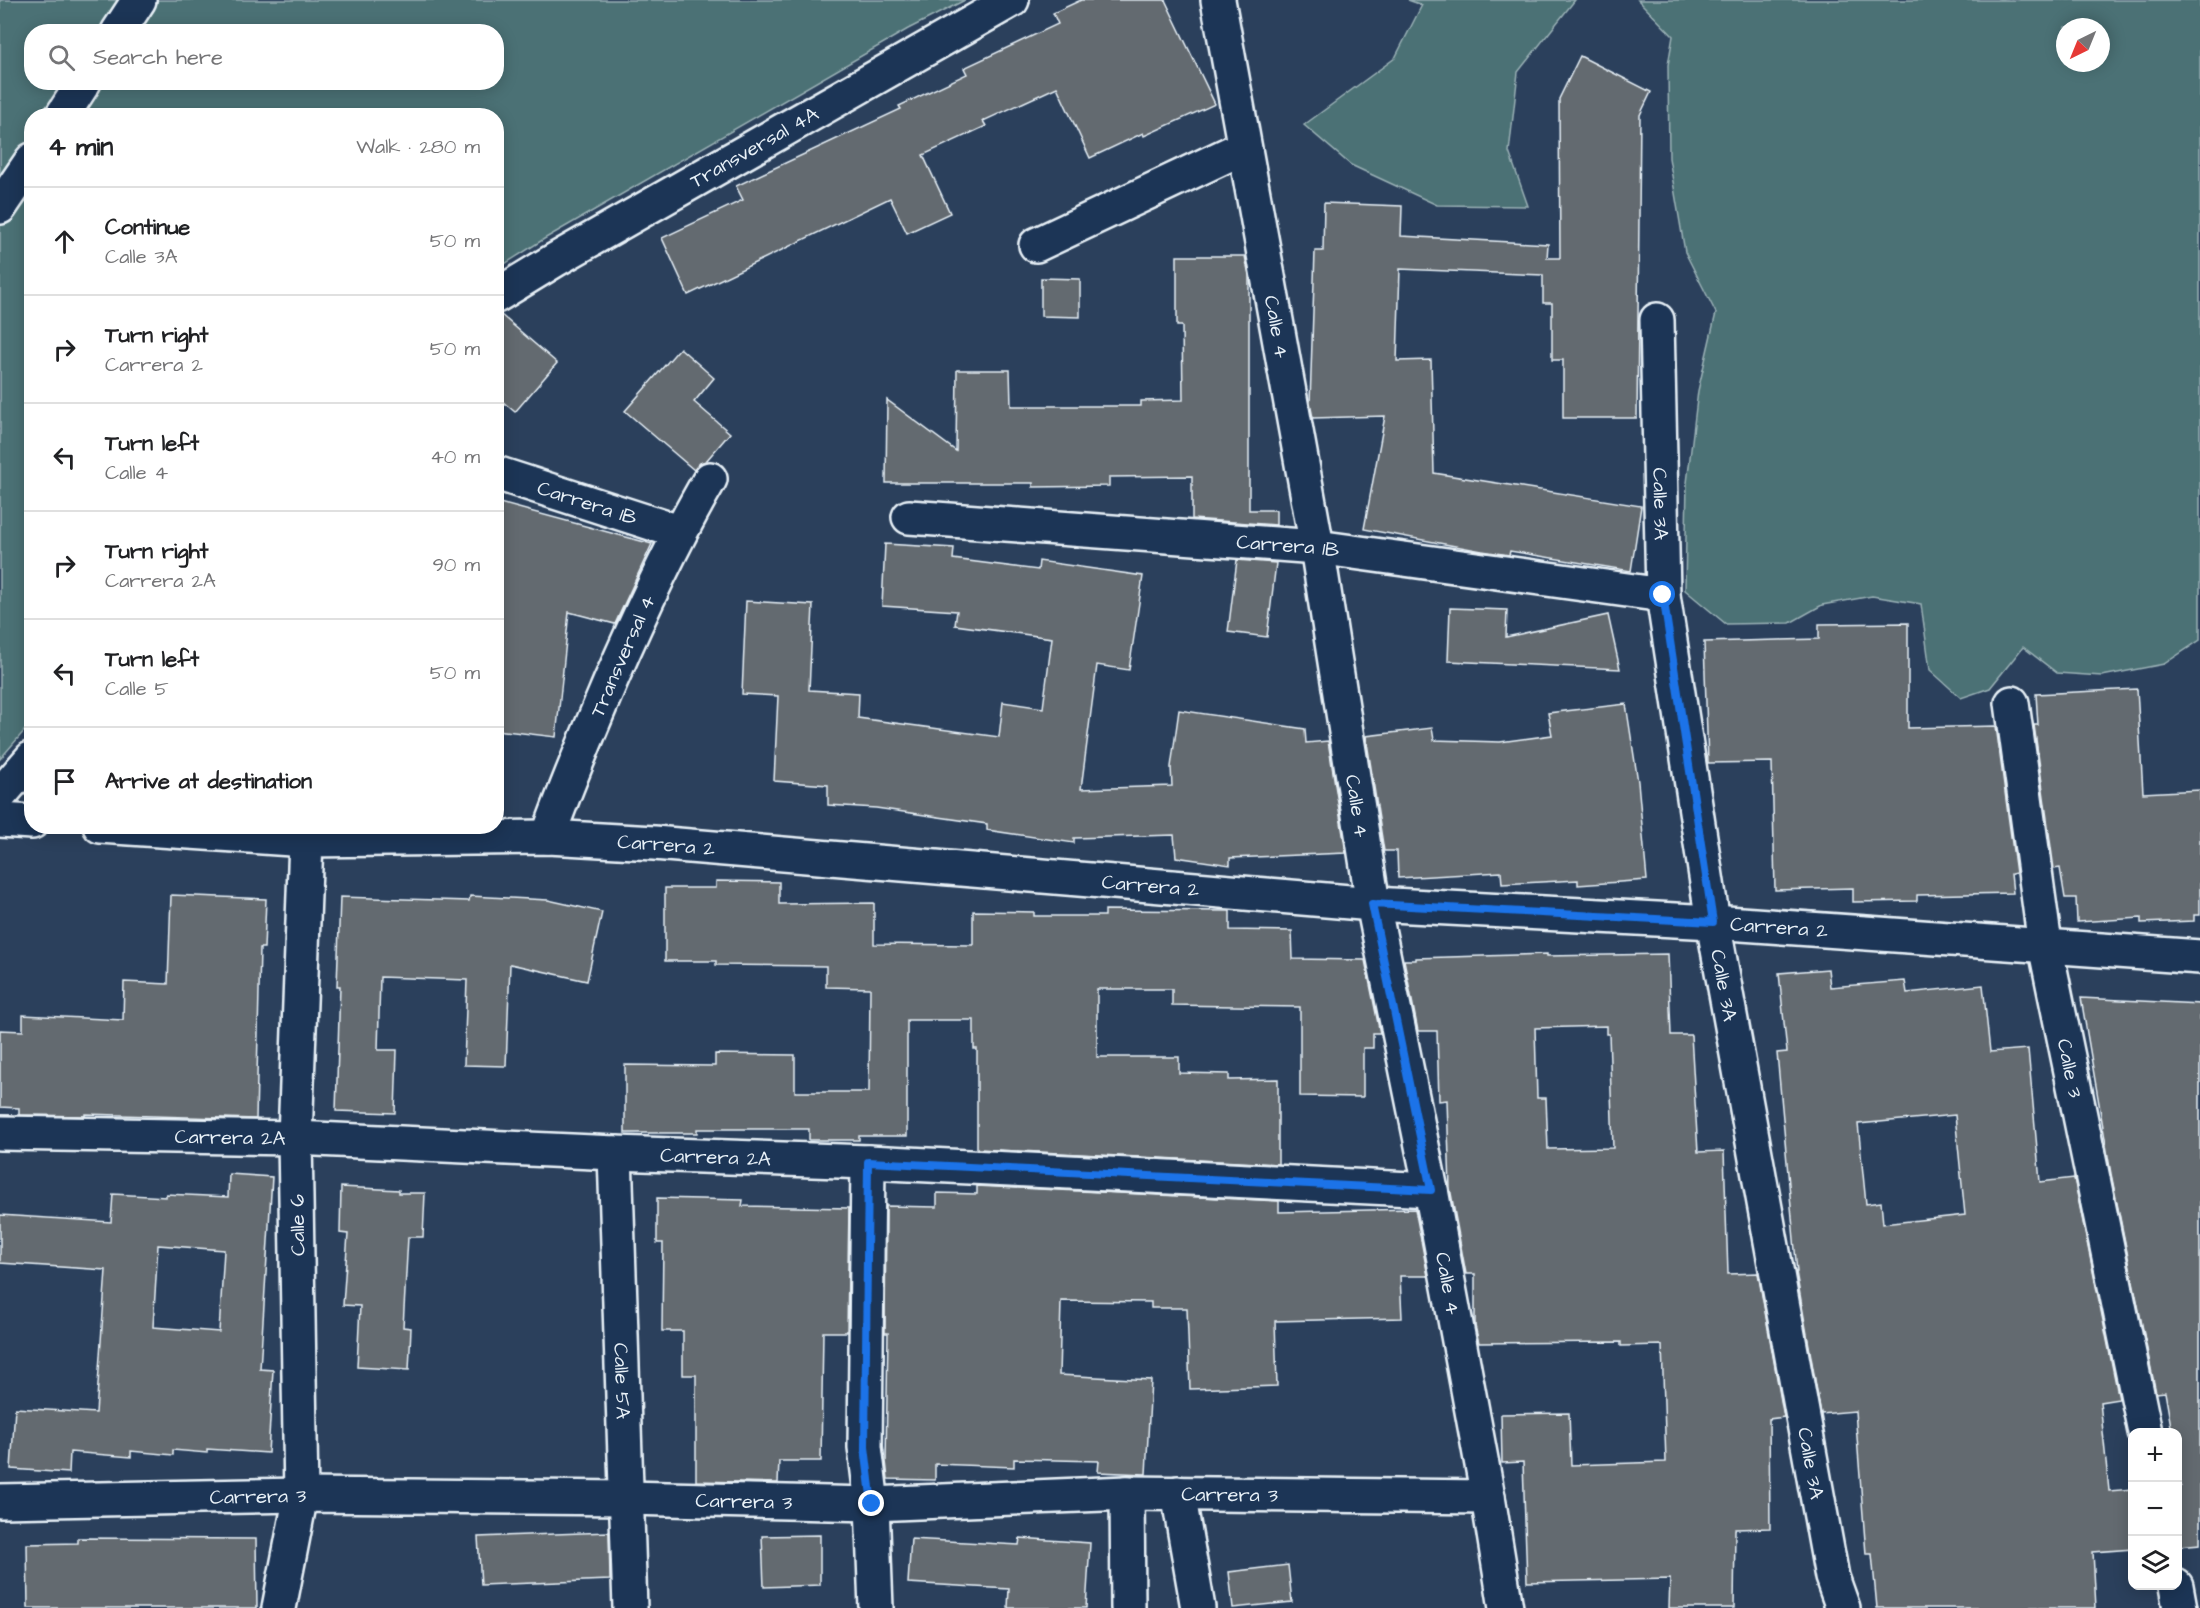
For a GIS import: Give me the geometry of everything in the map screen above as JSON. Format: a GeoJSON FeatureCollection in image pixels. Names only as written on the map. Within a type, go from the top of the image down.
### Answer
{"type":"FeatureCollection","features":[{"type":"Feature","properties":{"kind":"street"},"geometry":{"type":"LineString","coordinates":[[123,24],[139,0]]}},
{"type":"Feature","properties":{"kind":"street","name":"Transversal 4A"},"geometry":{"type":"LineString","coordinates":[[504,291],[1012,0]]}},
{"type":"Feature","properties":{"kind":"street","name":"Calle 4"},"geometry":{"type":"LineString","coordinates":[[1218,0],[1317,547],[1372,904],[1431,1190],[1488,1497],[1512,1607]]}},
{"type":"Feature","properties":{"kind":"street"},"geometry":{"type":"LineString","coordinates":[[67,108],[79,90]]}},
{"type":"Feature","properties":{"kind":"street"},"geometry":{"type":"LineString","coordinates":[[1036,245],[1244,147]]}},
{"type":"Feature","properties":{"kind":"street"},"geometry":{"type":"LineString","coordinates":[[0,207],[24,172]]}},
{"type":"Feature","properties":{"kind":"street","name":"Calle 3A"},"geometry":{"type":"LineString","coordinates":[[1657,320],[1663,595],[1713,922],[1832,1577],[1843,1608]]}},
{"type":"Feature","properties":{"kind":"street","name":"Carrera 1B"},"geometry":{"type":"LineString","coordinates":[[504,476],[679,532]]}},
{"type":"Feature","properties":{"kind":"street","name":"Transversal 4"},"geometry":{"type":"LineString","coordinates":[[548,837],[566,784],[650,590],[679,532],[710,479]]}},
{"type":"Feature","properties":{"kind":"street","name":"Carrera 1B"},"geometry":{"type":"LineString","coordinates":[[909,518],[1317,547],[1663,595]]}},
{"type":"Feature","properties":{"kind":"street","name":"Calle 3"},"geometry":{"type":"LineString","coordinates":[[2012,703],[2045,945],[2144,1428]]}},
{"type":"Feature","properties":{"kind":"street"},"geometry":{"type":"LineString","coordinates":[[0,795],[24,767]]}},
{"type":"Feature","properties":{"kind":"street"},"geometry":{"type":"LineString","coordinates":[[0,820],[24,822]]}},
{"type":"Feature","properties":{"kind":"street","name":"Carrera 2"},"geometry":{"type":"LineString","coordinates":[[218,834],[306,840],[548,837],[654,843],[1372,904],[1713,922],[2200,957]]}},
{"type":"Feature","properties":{"kind":"street","name":"Calle 6"},"geometry":{"type":"LineString","coordinates":[[279,1608],[301,1495],[295,1138],[306,840]]}},
{"type":"Feature","properties":{"kind":"street","name":"Carrera 2A"},"geometry":{"type":"LineString","coordinates":[[0,1133],[295,1138],[868,1162],[1431,1190]]}},
{"type":"Feature","properties":{"kind":"street","name":"Calle 5A"},"geometry":{"type":"LineString","coordinates":[[615,1153],[630,1608]]}},
{"type":"Feature","properties":{"kind":"street"},"geometry":{"type":"LineString","coordinates":[[868,1162],[865,1447],[872,1504],[876,1608]]}},
{"type":"Feature","properties":{"kind":"street"},"geometry":{"type":"LineString","coordinates":[[1127,1493],[1128,1608]]}},
{"type":"Feature","properties":{"kind":"street","name":"Carrera 3"},"geometry":{"type":"LineString","coordinates":[[0,1501],[301,1495],[626,1498],[872,1504],[1127,1493],[1488,1497]]}},
{"type":"Feature","properties":{"kind":"street"},"geometry":{"type":"LineString","coordinates":[[1178,1493],[1198,1608]]}},
{"type":"Feature","properties":{"kind":"street"},"geometry":{"type":"LineString","coordinates":[[2177,1590],[2180,1608]]}},
{"type":"Feature","properties":{"kind":"green space"},"geometry":{"type":"Polygon","coordinates":[[[0,0],[965,0],[908,29],[544,239],[504,265],[504,108],[24,108],[24,731],[0,759],[0,0]]]}},
{"type":"Feature","properties":{"kind":"green space"},"geometry":{"type":"Polygon","coordinates":[[[1408,0],[1575,0],[1518,72],[1509,152],[1528,206],[1437,205],[1351,165],[1304,125],[1395,58],[1422,5],[1408,0]]]}},
{"type":"Feature","properties":{"kind":"green space"},"geometry":{"type":"Polygon","coordinates":[[[1638,0],[2200,0],[2200,640],[2164,664],[2102,676],[2057,673],[2023,647],[1990,688],[1961,698],[1930,670],[1921,604],[1872,596],[1822,605],[1790,623],[1726,624],[1685,590],[1687,483],[1698,391],[1716,313],[1685,252],[1669,158],[1668,65],[1673,36],[1638,0]]]}},
{"type":"Feature","properties":{"kind":"building"},"geometry":{"type":"Polygon","coordinates":[[[1081,0],[1165,0],[1215,104],[1144,136],[1143,133],[1090,158],[1057,87],[983,121],[986,126],[923,155],[950,213],[907,233],[890,198],[688,295],[662,238],[743,200],[736,186],[901,109],[899,106],[967,74],[964,68],[1058,24],[1053,13],[1081,0]]]}},
{"type":"Feature","properties":{"kind":"building"},"geometry":{"type":"Polygon","coordinates":[[[1580,56],[1651,92],[1640,115],[1637,418],[1563,418],[1563,360],[1552,360],[1552,303],[1543,303],[1543,275],[1400,269],[1397,361],[1431,360],[1434,473],[1641,506],[1631,571],[1510,551],[1509,555],[1482,551],[1364,529],[1385,416],[1313,418],[1310,403],[1315,251],[1323,251],[1324,203],[1402,206],[1401,236],[1548,244],[1547,258],[1560,258],[1559,99],[1580,56]]]}},
{"type":"Feature","properties":{"kind":"building"},"geometry":{"type":"Polygon","coordinates":[[[1177,256],[1245,256],[1249,275],[1249,510],[1276,510],[1276,525],[1192,519],[1192,476],[1109,477],[1109,486],[1033,487],[1033,483],[886,483],[887,400],[956,451],[957,370],[1010,370],[1011,406],[1141,406],[1141,401],[1183,400],[1182,326],[1177,326],[1177,256]]]}},
{"type":"Feature","properties":{"kind":"building"},"geometry":{"type":"Polygon","coordinates":[[[1041,278],[1080,279],[1080,317],[1041,316],[1041,278]]]}},
{"type":"Feature","properties":{"kind":"building"},"geometry":{"type":"Polygon","coordinates":[[[504,317],[557,363],[515,412],[504,403],[504,317]]]}},
{"type":"Feature","properties":{"kind":"building"},"geometry":{"type":"Polygon","coordinates":[[[680,348],[714,378],[694,402],[730,433],[706,461],[700,463],[694,470],[625,411],[680,348]]]}},
{"type":"Feature","properties":{"kind":"building"},"geometry":{"type":"Polygon","coordinates":[[[504,504],[652,544],[615,624],[569,612],[556,737],[504,731],[504,504]]]}},
{"type":"Feature","properties":{"kind":"building"},"geometry":{"type":"Polygon","coordinates":[[[885,544],[954,548],[953,559],[1038,570],[1039,561],[1143,576],[1129,670],[1097,665],[1081,789],[1172,786],[1171,767],[1179,710],[1305,729],[1306,743],[1328,741],[1346,853],[1230,858],[1230,865],[1176,857],[1174,835],[1074,838],[1074,843],[987,830],[987,824],[876,808],[828,805],[828,785],[774,781],[778,696],[742,694],[746,601],[813,605],[809,690],[859,693],[858,718],[999,737],[1003,702],[1043,708],[1052,638],[955,625],[957,611],[882,606],[885,544]]]}},
{"type":"Feature","properties":{"kind":"building"},"geometry":{"type":"Polygon","coordinates":[[[1237,560],[1276,563],[1267,637],[1228,632],[1237,560]]]}},
{"type":"Feature","properties":{"kind":"building"},"geometry":{"type":"Polygon","coordinates":[[[1450,608],[1507,610],[1506,637],[1608,615],[1620,669],[1448,661],[1450,608]]]}},
{"type":"Feature","properties":{"kind":"building"},"geometry":{"type":"Polygon","coordinates":[[[1908,623],[1908,728],[1996,726],[2016,873],[2011,874],[2013,893],[1917,895],[1917,901],[1853,902],[1853,888],[1775,890],[1772,762],[1708,763],[1704,642],[1819,639],[1819,624],[1908,623]]]}},
{"type":"Feature","properties":{"kind":"building"},"geometry":{"type":"Polygon","coordinates":[[[2137,689],[2143,793],[2200,790],[2200,915],[2194,915],[2194,921],[2141,923],[2141,918],[2077,922],[2076,898],[2065,898],[2060,868],[2054,869],[2034,725],[2038,725],[2036,694],[2137,689]]]}},
{"type":"Feature","properties":{"kind":"building"},"geometry":{"type":"Polygon","coordinates":[[[1626,704],[1638,782],[1647,880],[1578,885],[1578,880],[1502,884],[1501,872],[1398,878],[1397,851],[1384,851],[1366,736],[1432,728],[1434,740],[1500,742],[1552,735],[1548,713],[1626,704]]]}},
{"type":"Feature","properties":{"kind":"building"},"geometry":{"type":"Polygon","coordinates":[[[716,881],[779,882],[779,904],[874,903],[874,944],[973,945],[973,911],[1034,912],[1034,916],[1105,916],[1105,910],[1230,911],[1230,930],[1292,931],[1293,959],[1365,960],[1380,1033],[1373,1033],[1373,1048],[1363,1048],[1363,1097],[1300,1096],[1300,1007],[1172,1005],[1172,989],[1097,989],[1097,1057],[1179,1057],[1179,1073],[1229,1074],[1229,1080],[1278,1079],[1278,1164],[977,1149],[977,1049],[974,1049],[974,1020],[907,1020],[907,1136],[859,1136],[859,1140],[809,1140],[809,1129],[697,1129],[697,1133],[625,1133],[625,1065],[715,1066],[715,1054],[795,1055],[795,1092],[869,1092],[870,988],[826,987],[826,966],[716,965],[716,961],[665,961],[665,888],[716,888],[716,881]]]}},
{"type":"Feature","properties":{"kind":"building"},"geometry":{"type":"Polygon","coordinates":[[[171,895],[266,899],[264,948],[260,948],[256,1119],[85,1114],[85,1116],[19,1115],[19,1108],[0,1107],[0,1030],[23,1031],[23,1015],[123,1020],[124,982],[168,984],[171,895]]]}},
{"type":"Feature","properties":{"kind":"building"},"geometry":{"type":"Polygon","coordinates":[[[470,896],[548,900],[602,912],[587,981],[510,964],[506,1066],[464,1065],[467,980],[380,977],[378,1050],[397,1050],[395,1113],[336,1111],[340,897],[469,901],[470,896]]]}},
{"type":"Feature","properties":{"kind":"building"},"geometry":{"type":"Polygon","coordinates":[[[1547,954],[1547,956],[1668,954],[1671,1035],[1691,1035],[1698,1152],[1724,1151],[1728,1274],[1758,1273],[1784,1417],[1769,1419],[1770,1528],[1735,1529],[1734,1608],[1669,1608],[1670,1579],[1527,1582],[1523,1462],[1502,1463],[1501,1414],[1569,1413],[1571,1465],[1666,1462],[1662,1345],[1621,1346],[1621,1342],[1479,1343],[1475,1326],[1475,1274],[1466,1274],[1450,1188],[1447,1100],[1439,1101],[1437,1031],[1418,1031],[1404,960],[1416,960],[1416,958],[1547,954]],[[1606,1026],[1535,1028],[1537,1098],[1546,1098],[1548,1149],[1613,1148],[1609,1034],[1606,1034],[1606,1026]]]}},
{"type":"Feature","properties":{"kind":"building"},"geometry":{"type":"Polygon","coordinates":[[[1828,969],[1830,987],[1905,981],[1907,993],[1983,985],[1990,1052],[2028,1049],[2040,1182],[2074,1178],[2119,1399],[2100,1402],[2109,1491],[2128,1489],[2128,1549],[2093,1552],[2096,1608],[1877,1608],[1872,1554],[1866,1554],[1855,1411],[1821,1414],[1796,1272],[1777,1053],[1787,1052],[1779,973],[1828,969]],[[1955,1115],[1858,1124],[1866,1204],[1881,1202],[1883,1224],[1965,1215],[1955,1115]]]}},
{"type":"Feature","properties":{"kind":"building"},"geometry":{"type":"Polygon","coordinates":[[[2081,998],[2200,1004],[2200,1544],[2182,1546],[2182,1428],[2171,1428],[2165,1392],[2156,1393],[2111,1174],[2081,998]]]}},
{"type":"Feature","properties":{"kind":"building"},"geometry":{"type":"Polygon","coordinates":[[[229,1174],[272,1177],[260,1369],[273,1370],[268,1453],[207,1449],[207,1453],[173,1450],[173,1455],[131,1451],[131,1457],[70,1452],[69,1473],[11,1469],[15,1408],[96,1413],[106,1270],[0,1263],[0,1215],[111,1222],[113,1194],[228,1197],[229,1174]],[[158,1245],[153,1327],[219,1332],[224,1250],[158,1245]]]}},
{"type":"Feature","properties":{"kind":"building"},"geometry":{"type":"Polygon","coordinates":[[[977,1186],[1279,1201],[1279,1212],[1415,1209],[1428,1276],[1400,1276],[1402,1318],[1275,1321],[1277,1386],[1190,1389],[1187,1308],[1151,1308],[1151,1302],[1061,1301],[1059,1375],[1151,1380],[1146,1474],[1098,1472],[1099,1461],[1014,1459],[1014,1467],[935,1464],[935,1480],[888,1479],[886,1461],[888,1333],[885,1333],[886,1206],[937,1207],[937,1193],[977,1194],[977,1186]]]}},
{"type":"Feature","properties":{"kind":"building"},"geometry":{"type":"Polygon","coordinates":[[[341,1187],[399,1190],[399,1193],[425,1193],[423,1237],[408,1237],[403,1327],[411,1328],[409,1370],[357,1367],[360,1306],[343,1305],[348,1234],[340,1233],[341,1187]]]}},
{"type":"Feature","properties":{"kind":"building"},"geometry":{"type":"Polygon","coordinates":[[[657,1198],[743,1200],[742,1206],[849,1208],[847,1332],[823,1332],[821,1461],[779,1461],[778,1483],[696,1481],[696,1375],[683,1375],[683,1331],[662,1331],[663,1243],[657,1243],[657,1198]]]}},
{"type":"Feature","properties":{"kind":"building"},"geometry":{"type":"Polygon","coordinates":[[[609,1532],[610,1580],[481,1585],[478,1537],[609,1532]]]}},
{"type":"Feature","properties":{"kind":"building"},"geometry":{"type":"Polygon","coordinates":[[[820,1535],[820,1585],[764,1587],[762,1536],[820,1535]]]}},
{"type":"Feature","properties":{"kind":"building"},"geometry":{"type":"Polygon","coordinates":[[[78,1538],[256,1539],[257,1608],[28,1608],[27,1544],[78,1543],[78,1538]]]}},
{"type":"Feature","properties":{"kind":"building"},"geometry":{"type":"Polygon","coordinates":[[[1020,1538],[1090,1543],[1086,1608],[1008,1608],[1009,1589],[908,1583],[911,1539],[1019,1545],[1020,1538]]]}},
{"type":"Feature","properties":{"kind":"building"},"geometry":{"type":"Polygon","coordinates":[[[1288,1565],[1292,1602],[1233,1608],[1229,1572],[1288,1565]]]}},
{"type":"Feature","properties":{"kind":"route"},"geometry":{"type":"LineString","coordinates":[[872,1504],[865,1447],[868,1162],[1431,1190],[1372,904],[1713,922],[1663,595]]}}]}
